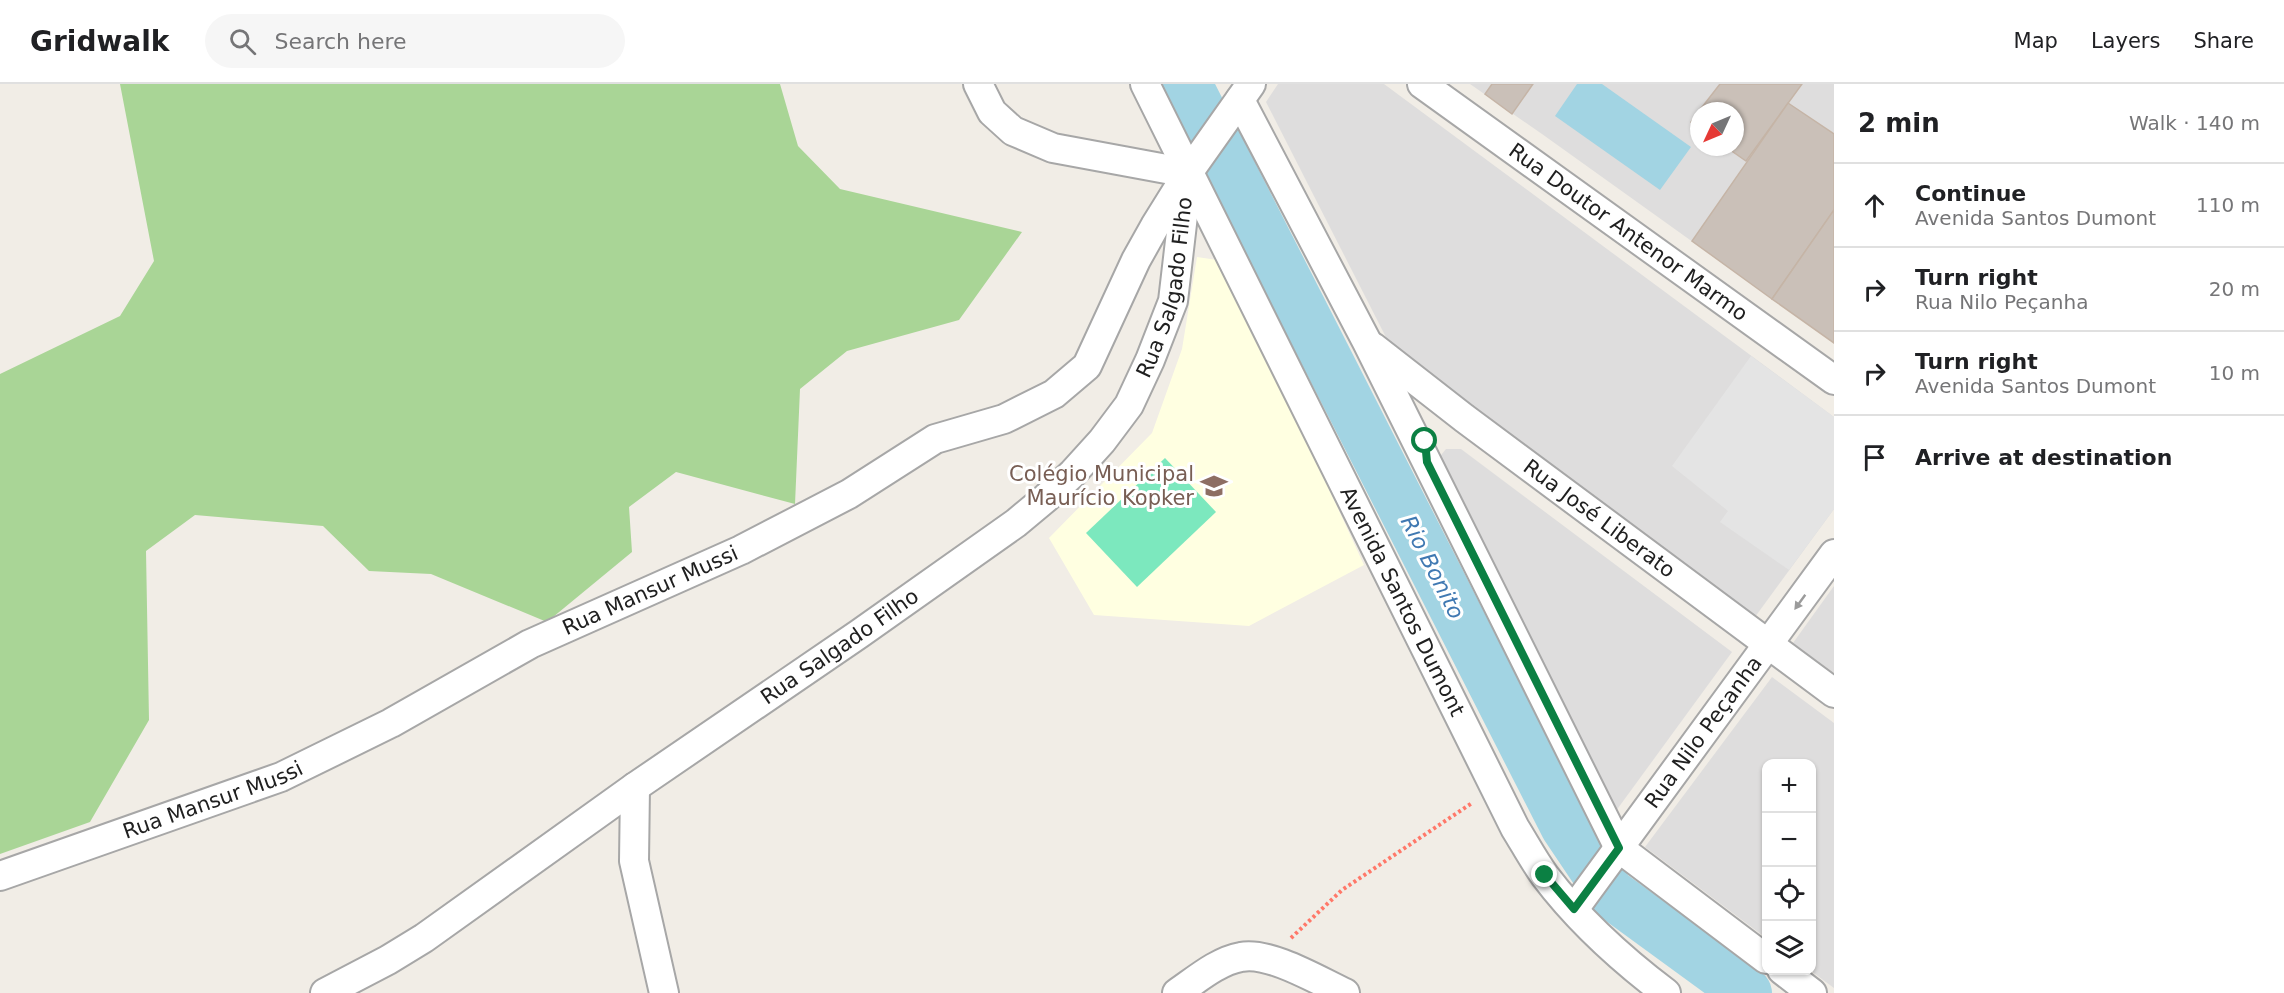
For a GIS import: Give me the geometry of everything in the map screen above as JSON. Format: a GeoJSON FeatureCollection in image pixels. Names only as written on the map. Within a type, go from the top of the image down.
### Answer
{"type":"FeatureCollection","features":[{"type":"Feature","properties":{"kind":"street"},"geometry":{"type":"LineString","coordinates":[[978,84],[992,112],[1013,131],[1053,148],[1188,173]]}},
{"type":"Feature","properties":{"kind":"street","name":"Avenida Santos Dumont"},"geometry":{"type":"LineString","coordinates":[[1145,84],[1515,828],[1545,875],[1574,909],[1621,958],[1666,993]]}},
{"type":"Feature","properties":{"kind":"street","name":"Rua Doutor Antenor Marmo"},"geometry":{"type":"LineString","coordinates":[[1422,84],[1834,380]]}},
{"type":"Feature","properties":{"kind":"street"},"geometry":{"type":"LineString","coordinates":[[1246,92],[1367,342],[1619,848],[1762,955]]}},
{"type":"Feature","properties":{"kind":"street","name":"Rua Mansur Mussi"},"geometry":{"type":"LineString","coordinates":[[0,876],[281,777],[391,723],[530,644],[741,550],[849,494],[935,439],[1004,419],[1054,394],[1087,366],[1136,260],[1188,173],[1246,92]]}},
{"type":"Feature","properties":{"kind":"street","name":"Rua Salgado Filho"},"geometry":{"type":"LineString","coordinates":[[325,993],[424,938],[635,787],[859,634],[1016,523],[1046,498],[1102,441],[1129,405],[1150,360],[1173,302],[1188,173]]}},
{"type":"Feature","properties":{"kind":"street","name":"Rua José Liberato"},"geometry":{"type":"LineString","coordinates":[[1367,342],[1464,418],[1834,693]]}},
{"type":"Feature","properties":{"kind":"street"},"geometry":{"type":"LineString","coordinates":[[1427,462],[1425,441],[1430,427],[1444,417],[1464,418]]}},
{"type":"Feature","properties":{"kind":"street","name":"Rua Nilo Peçanha"},"geometry":{"type":"LineString","coordinates":[[1574,909],[1834,554]]}},
{"type":"Feature","properties":{"kind":"street"},"geometry":{"type":"LineString","coordinates":[[635,787],[634,861],[664,993]]}},
{"type":"Feature","properties":{"kind":"street"},"geometry":{"type":"LineString","coordinates":[[1177,993],[1219,965],[1242,956],[1268,959],[1345,993]]}},
{"type":"Feature","properties":{"kind":"street"},"geometry":{"type":"LineString","coordinates":[[1789,975],[1812,993]]}},
{"type":"Feature","properties":{"kind":"path"},"geometry":{"type":"LineString","coordinates":[[1268,959],[1342,890],[1495,788]]}},
{"type":"Feature","properties":{"kind":"shaded area"},"geometry":{"type":"Polygon","coordinates":[[[1278,84],[1384,84],[1834,417],[1834,509],[1755,617],[1393,351],[1266,102],[1278,84]]]}},
{"type":"Feature","properties":{"kind":"shaded area"},"geometry":{"type":"Polygon","coordinates":[[[1470,84],[1834,84],[1834,343],[1542,134],[1470,84]]]}},
{"type":"Feature","properties":{"kind":"shaded area","name":"Colégio Municipal Maurício Kopker"},"geometry":{"type":"Polygon","coordinates":[[[1197,257],[1224,261],[1364,565],[1249,626],[1094,615],[1049,538],[1152,433],[1182,349],[1197,257]]]}},
{"type":"Feature","properties":{"kind":"shaded area"},"geometry":{"type":"Polygon","coordinates":[[[1751,356],[1834,417],[1834,509],[1789,570],[1720,522],[1728,511],[1672,466],[1751,356]]]}},
{"type":"Feature","properties":{"kind":"shaded area"},"geometry":{"type":"Polygon","coordinates":[[[1446,449],[1461,449],[1732,652],[1613,815],[1437,460],[1446,449]]]}},
{"type":"Feature","properties":{"kind":"shaded area"},"geometry":{"type":"Polygon","coordinates":[[[1834,586],[1834,673],[1793,643],[1834,586]]]}},
{"type":"Feature","properties":{"kind":"shaded area"},"geometry":{"type":"Polygon","coordinates":[[[1772,677],[1834,723],[1834,988],[1816,975],[1816,759],[1762,759],[1762,935],[1645,847],[1772,677]]]}},
{"type":"Feature","properties":{"kind":"green space"},"geometry":{"type":"Polygon","coordinates":[[[120,84],[780,84],[798,146],[840,189],[1022,232],[959,320],[847,351],[800,389],[795,504],[676,472],[629,507],[632,552],[547,622],[431,574],[369,571],[323,526],[195,515],[146,551],[149,720],[90,822],[0,854],[0,374],[120,316],[154,261],[120,84]]]}},
{"type":"Feature","properties":{"kind":"green space"},"geometry":{"type":"Polygon","coordinates":[[[1165,458],[1216,512],[1137,587],[1086,533],[1165,458]]]}},
{"type":"Feature","properties":{"kind":"water"},"geometry":{"type":"Polygon","coordinates":[[[1577,84],[1602,84],[1690,148],[1660,190],[1555,116],[1577,84]]]}},
{"type":"Feature","properties":{"kind":"building"},"geometry":{"type":"Polygon","coordinates":[[[1492,84],[1533,84],[1512,114],[1485,94],[1492,84]]]}},
{"type":"Feature","properties":{"kind":"building"},"geometry":{"type":"Polygon","coordinates":[[[1720,84],[1802,84],[1746,161],[1739,156],[1744,156],[1744,102],[1706,102],[1720,84]]]}},
{"type":"Feature","properties":{"kind":"building"},"geometry":{"type":"Polygon","coordinates":[[[1788,103],[1834,134],[1834,210],[1772,299],[1692,241],[1788,103]]]}},
{"type":"Feature","properties":{"kind":"building"},"geometry":{"type":"Polygon","coordinates":[[[1834,210],[1834,343],[1772,299],[1834,210]]]}},
{"type":"Feature","properties":{"kind":"waterway","name":"Rio Bonito"},"geometry":{"type":"LineString","coordinates":[[1187,84],[1565,826],[1610,893],[1747,993]]}},
{"type":"Feature","properties":{"kind":"place","name":"Colégio Municipal Maurício Kopker"},"geometry":{"type":"Point","coordinates":[1214,486]}},
{"type":"Feature","properties":{"kind":"route"},"geometry":{"type":"LineString","coordinates":[[1425,441],[1427,462],[1619,848],[1574,909],[1545,875]]}}]}
